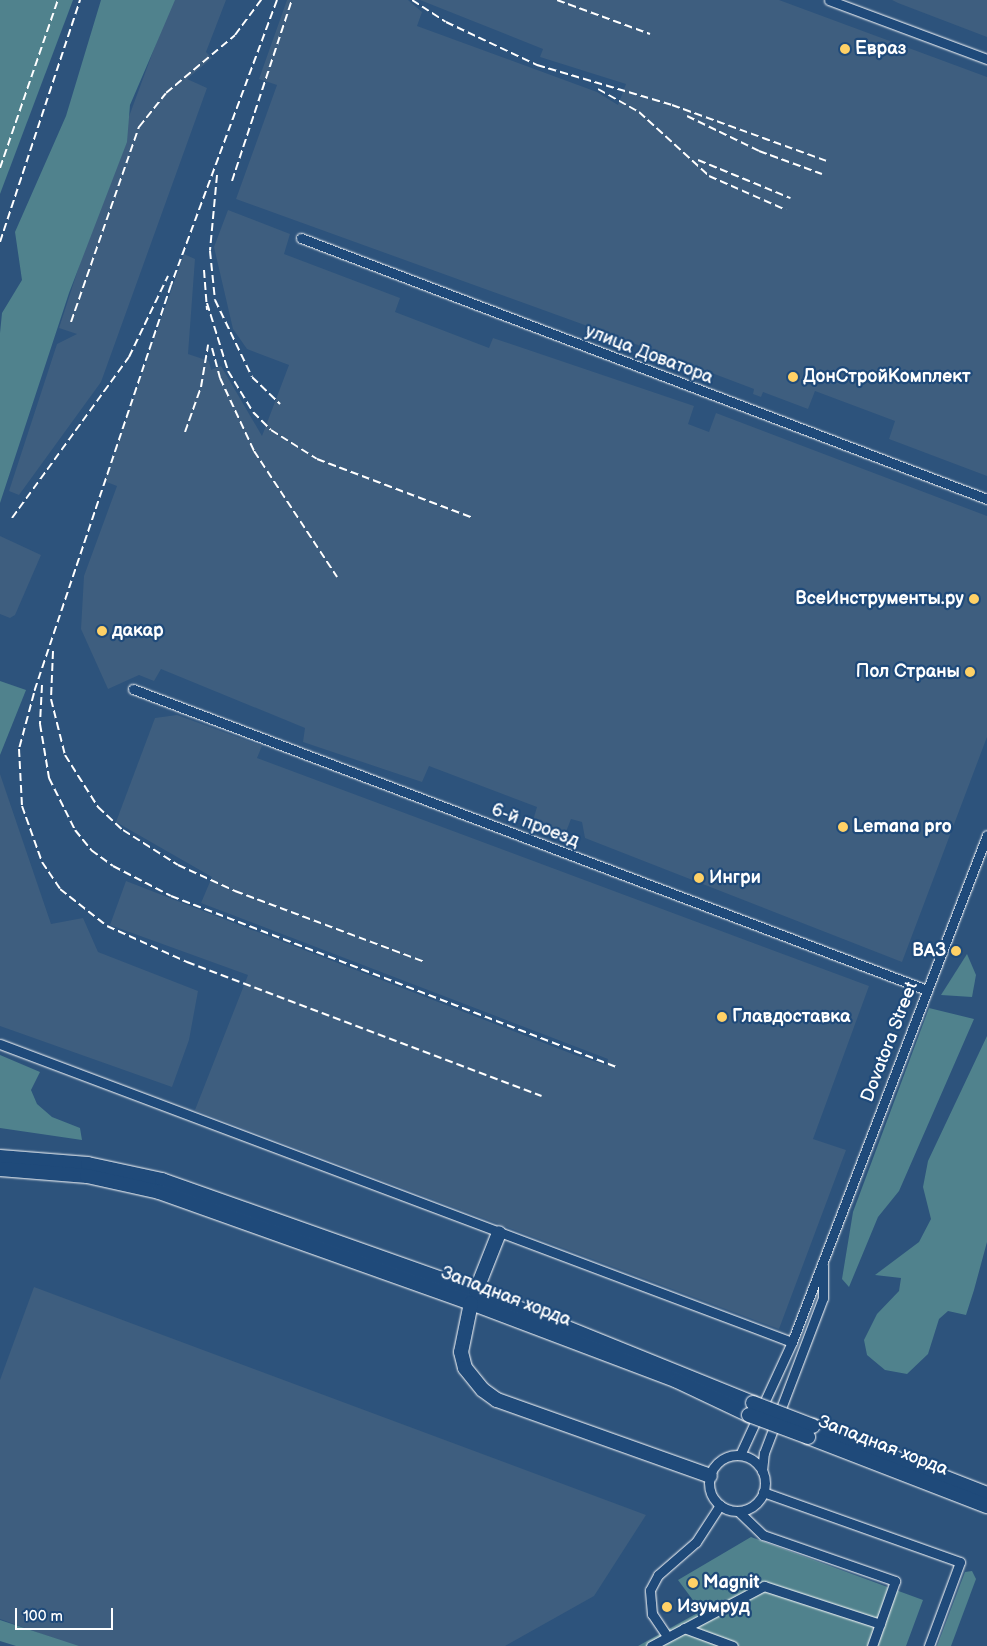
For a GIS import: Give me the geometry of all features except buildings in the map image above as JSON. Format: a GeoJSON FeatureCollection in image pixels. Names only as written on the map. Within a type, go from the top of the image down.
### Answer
{"type":"FeatureCollection","features":[{"type":"Feature","properties":{"kind":"highway","name":"Западная хорда"},"geometry":{"type":"LineString","coordinates":[[0,1157],[88,1164],[162,1180],[473,1297],[810,1432],[987,1506]]}},
{"type":"Feature","properties":{"kind":"highway","name":"Западная хорда"},"geometry":{"type":"LineString","coordinates":[[0,1169],[87,1176],[159,1192],[473,1297]]}},
{"type":"Feature","properties":{"kind":"highway"},"geometry":{"type":"LineString","coordinates":[[499,1233],[473,1297],[462,1352],[466,1368],[483,1390],[498,1400],[710,1476]]}},
{"type":"Feature","properties":{"kind":"highway","name":"Западная хорда"},"geometry":{"type":"LineString","coordinates":[[810,1432],[987,1494]]}},
{"type":"Feature","properties":{"kind":"street"},"geometry":{"type":"LineString","coordinates":[[829,0],[987,59]]}},
{"type":"Feature","properties":{"kind":"street","name":"улица Доватора"},"geometry":{"type":"LineString","coordinates":[[301,238],[987,499]]}},
{"type":"Feature","properties":{"kind":"street","name":"6-й проезд"},"geometry":{"type":"LineString","coordinates":[[133,689],[927,990]]}},
{"type":"Feature","properties":{"kind":"street","name":"Dovatora Street"},"geometry":{"type":"LineString","coordinates":[[740,1455],[792,1342],[987,835]]}},
{"type":"Feature","properties":{"kind":"street"},"geometry":{"type":"LineString","coordinates":[[0,1044],[792,1342]]}},
{"type":"Feature","properties":{"kind":"street","name":"Dovatora Street"},"geometry":{"type":"LineString","coordinates":[[762,1471],[764,1453],[823,1298],[823,1260]]}},
{"type":"Feature","properties":{"kind":"street"},"geometry":{"type":"LineString","coordinates":[[740,1455],[762,1471],[763,1492],[752,1507],[738,1511],[720,1505],[711,1494],[710,1476],[719,1462],[740,1455]]}},
{"type":"Feature","properties":{"kind":"street"},"geometry":{"type":"LineString","coordinates":[[763,1492],[960,1562],[929,1646]]}},
{"type":"Feature","properties":{"kind":"street"},"geometry":{"type":"LineString","coordinates":[[667,1636],[652,1614],[650,1590],[664,1569],[696,1542],[720,1505]]}},
{"type":"Feature","properties":{"kind":"street"},"geometry":{"type":"LineString","coordinates":[[738,1511],[746,1524],[770,1538],[895,1581],[872,1646]]}},
{"type":"Feature","properties":{"kind":"street"},"geometry":{"type":"LineString","coordinates":[[651,1646],[764,1586],[880,1624]]}},
{"type":"Feature","properties":{"kind":"street"},"geometry":{"type":"LineString","coordinates":[[684,1628],[733,1646]]}},
{"type":"Feature","properties":{"kind":"shaded area"},"geometry":{"type":"Polygon","coordinates":[[[172,0],[226,0],[206,52],[212,58],[187,79],[207,88],[101,382],[19,495],[9,491],[57,344],[77,334],[59,328],[117,149],[172,0]]]}},
{"type":"Feature","properties":{"kind":"shaded area"},"geometry":{"type":"Polygon","coordinates":[[[287,0],[408,0],[422,12],[417,26],[597,92],[618,105],[626,84],[540,57],[543,49],[420,0],[779,0],[987,77],[987,476],[889,439],[895,421],[815,391],[808,409],[763,392],[761,397],[753,394],[754,389],[593,328],[236,199],[277,85],[259,79],[287,0]]]}},
{"type":"Feature","properties":{"kind":"shaded area"},"geometry":{"type":"Polygon","coordinates":[[[892,0],[987,0],[987,37],[898,3],[892,0]]]}},
{"type":"Feature","properties":{"kind":"shaded area"},"geometry":{"type":"Polygon","coordinates":[[[228,210],[290,234],[284,254],[400,298],[395,312],[489,348],[493,338],[694,406],[688,424],[709,432],[716,413],[987,516],[987,737],[902,962],[585,838],[582,822],[571,819],[564,837],[531,827],[537,807],[429,766],[422,782],[303,742],[305,728],[161,669],[154,681],[139,675],[108,689],[81,629],[84,576],[117,486],[104,481],[184,254],[195,259],[188,354],[209,361],[211,370],[221,366],[262,436],[289,365],[247,349],[233,329],[214,247],[228,210]]]}},
{"type":"Feature","properties":{"kind":"shaded area"},"geometry":{"type":"Polygon","coordinates":[[[0,536],[41,555],[15,615],[10,618],[0,614],[0,536]]]}},
{"type":"Feature","properties":{"kind":"shaded area"},"geometry":{"type":"Polygon","coordinates":[[[177,715],[262,746],[257,758],[869,986],[813,1139],[846,1150],[779,1329],[195,1110],[248,975],[110,925],[126,881],[575,1055],[606,1065],[608,1059],[201,903],[212,877],[116,822],[155,718],[177,715]]]}},
{"type":"Feature","properties":{"kind":"shaded area"},"geometry":{"type":"Polygon","coordinates":[[[0,774],[51,924],[83,918],[98,952],[198,991],[189,1040],[172,1087],[0,1026],[0,774]]]}},
{"type":"Feature","properties":{"kind":"shaded area"},"geometry":{"type":"Polygon","coordinates":[[[34,1287],[646,1515],[594,1596],[505,1646],[75,1646],[0,1619],[0,1380],[34,1287]]]}},
{"type":"Feature","properties":{"kind":"green space"},"geometry":{"type":"Polygon","coordinates":[[[0,0],[73,0],[0,194],[0,0]]]}},
{"type":"Feature","properties":{"kind":"green space"},"geometry":{"type":"Polygon","coordinates":[[[101,0],[175,0],[130,105],[127,142],[69,293],[0,503],[0,333],[2,313],[22,280],[15,232],[66,116],[101,0]]]}},
{"type":"Feature","properties":{"kind":"green space"},"geometry":{"type":"Polygon","coordinates":[[[0,681],[26,690],[0,755],[0,681]]]}},
{"type":"Feature","properties":{"kind":"green space"},"geometry":{"type":"Polygon","coordinates":[[[967,954],[976,975],[972,997],[941,995],[967,954]]]}},
{"type":"Feature","properties":{"kind":"green space"},"geometry":{"type":"Polygon","coordinates":[[[929,1008],[974,1019],[899,1191],[878,1217],[849,1287],[842,1279],[853,1212],[929,1008]]]}},
{"type":"Feature","properties":{"kind":"green space"},"geometry":{"type":"Polygon","coordinates":[[[987,1036],[987,1242],[974,1290],[966,1315],[948,1311],[939,1319],[928,1354],[907,1374],[885,1370],[867,1355],[864,1340],[877,1314],[899,1291],[901,1278],[875,1275],[919,1242],[931,1219],[923,1187],[928,1161],[987,1036]]]}},
{"type":"Feature","properties":{"kind":"green space"},"geometry":{"type":"Polygon","coordinates":[[[0,1055],[40,1072],[31,1090],[37,1104],[52,1117],[80,1128],[82,1140],[0,1128],[0,1055]]]}},
{"type":"Feature","properties":{"kind":"green space"},"geometry":{"type":"Polygon","coordinates":[[[751,1537],[923,1600],[906,1646],[638,1646],[701,1611],[678,1580],[751,1537]]]}},
{"type":"Feature","properties":{"kind":"green space"},"geometry":{"type":"Polygon","coordinates":[[[972,1571],[976,1579],[951,1646],[937,1646],[965,1572],[972,1571]]]}},
{"type":"Feature","properties":{"kind":"green space"},"geometry":{"type":"Polygon","coordinates":[[[0,1620],[79,1646],[16,1646],[0,1641],[0,1620]]]}},
{"type":"Feature","properties":{"kind":"railway"},"geometry":{"type":"LineString","coordinates":[[0,168],[58,0]]}},
{"type":"Feature","properties":{"kind":"railway"},"geometry":{"type":"LineString","coordinates":[[0,242],[80,0]]}},
{"type":"Feature","properties":{"kind":"railway"},"geometry":{"type":"LineString","coordinates":[[71,322],[139,127],[166,93],[235,35],[261,0]]}},
{"type":"Feature","properties":{"kind":"railway"},"geometry":{"type":"LineString","coordinates":[[277,0],[171,285],[34,693],[19,749],[22,806],[42,862],[60,889],[107,926],[187,962],[542,1096]]}},
{"type":"Feature","properties":{"kind":"railway"},"geometry":{"type":"LineString","coordinates":[[232,181],[292,0]]}},
{"type":"Feature","properties":{"kind":"railway"},"geometry":{"type":"LineString","coordinates":[[412,0],[446,22],[537,65],[672,105],[827,161]]}},
{"type":"Feature","properties":{"kind":"railway"},"geometry":{"type":"LineString","coordinates":[[557,0],[650,34]]}},
{"type":"Feature","properties":{"kind":"railway"},"geometry":{"type":"LineString","coordinates":[[598,89],[639,112],[709,176],[786,210]]}},
{"type":"Feature","properties":{"kind":"railway"},"geometry":{"type":"LineString","coordinates":[[687,116],[759,151],[822,174]]}},
{"type":"Feature","properties":{"kind":"railway"},"geometry":{"type":"LineString","coordinates":[[698,160],[790,198]]}},
{"type":"Feature","properties":{"kind":"railway"},"geometry":{"type":"LineString","coordinates":[[217,175],[210,251],[215,300],[252,377],[280,404]]}},
{"type":"Feature","properties":{"kind":"railway"},"geometry":{"type":"LineString","coordinates":[[204,270],[207,310]]}},
{"type":"Feature","properties":{"kind":"railway"},"geometry":{"type":"LineString","coordinates":[[12,518],[129,357],[168,276]]}},
{"type":"Feature","properties":{"kind":"railway"},"geometry":{"type":"LineString","coordinates":[[207,303],[228,371],[253,412],[271,430],[317,459],[473,518]]}},
{"type":"Feature","properties":{"kind":"railway"},"geometry":{"type":"LineString","coordinates":[[185,432],[201,387],[208,345]]}},
{"type":"Feature","properties":{"kind":"railway"},"geometry":{"type":"LineString","coordinates":[[212,348],[220,378],[254,451],[337,577]]}},
{"type":"Feature","properties":{"kind":"railway"},"geometry":{"type":"LineString","coordinates":[[53,651],[51,699],[65,755],[98,807],[123,830],[178,865],[235,891],[425,962]]}},
{"type":"Feature","properties":{"kind":"railway"},"geometry":{"type":"LineString","coordinates":[[42,685],[40,724],[49,778],[75,830],[91,850],[113,866],[171,896],[616,1067]]}},
{"type":"Feature","properties":{"kind":"place","name":"Евраз"},"geometry":{"type":"Point","coordinates":[845,49]}},
{"type":"Feature","properties":{"kind":"place","name":"ДонСтройКомплект"},"geometry":{"type":"Point","coordinates":[793,377]}},
{"type":"Feature","properties":{"kind":"place","name":"ВсеИнструменты.ру"},"geometry":{"type":"Point","coordinates":[974,599]}},
{"type":"Feature","properties":{"kind":"place","name":"дакар"},"geometry":{"type":"Point","coordinates":[102,631]}},
{"type":"Feature","properties":{"kind":"place","name":"Пол Страны"},"geometry":{"type":"Point","coordinates":[970,672]}},
{"type":"Feature","properties":{"kind":"place","name":"Lemana pro"},"geometry":{"type":"Point","coordinates":[843,827]}},
{"type":"Feature","properties":{"kind":"place","name":"Ингри"},"geometry":{"type":"Point","coordinates":[699,878]}},
{"type":"Feature","properties":{"kind":"place","name":"ВАЗ"},"geometry":{"type":"Point","coordinates":[956,951]}},
{"type":"Feature","properties":{"kind":"place","name":"Главдоставка"},"geometry":{"type":"Point","coordinates":[722,1017]}},
{"type":"Feature","properties":{"kind":"place","name":"Magnit"},"geometry":{"type":"Point","coordinates":[693,1583]}},
{"type":"Feature","properties":{"kind":"place","name":"Изумруд"},"geometry":{"type":"Point","coordinates":[667,1607]}}]}
